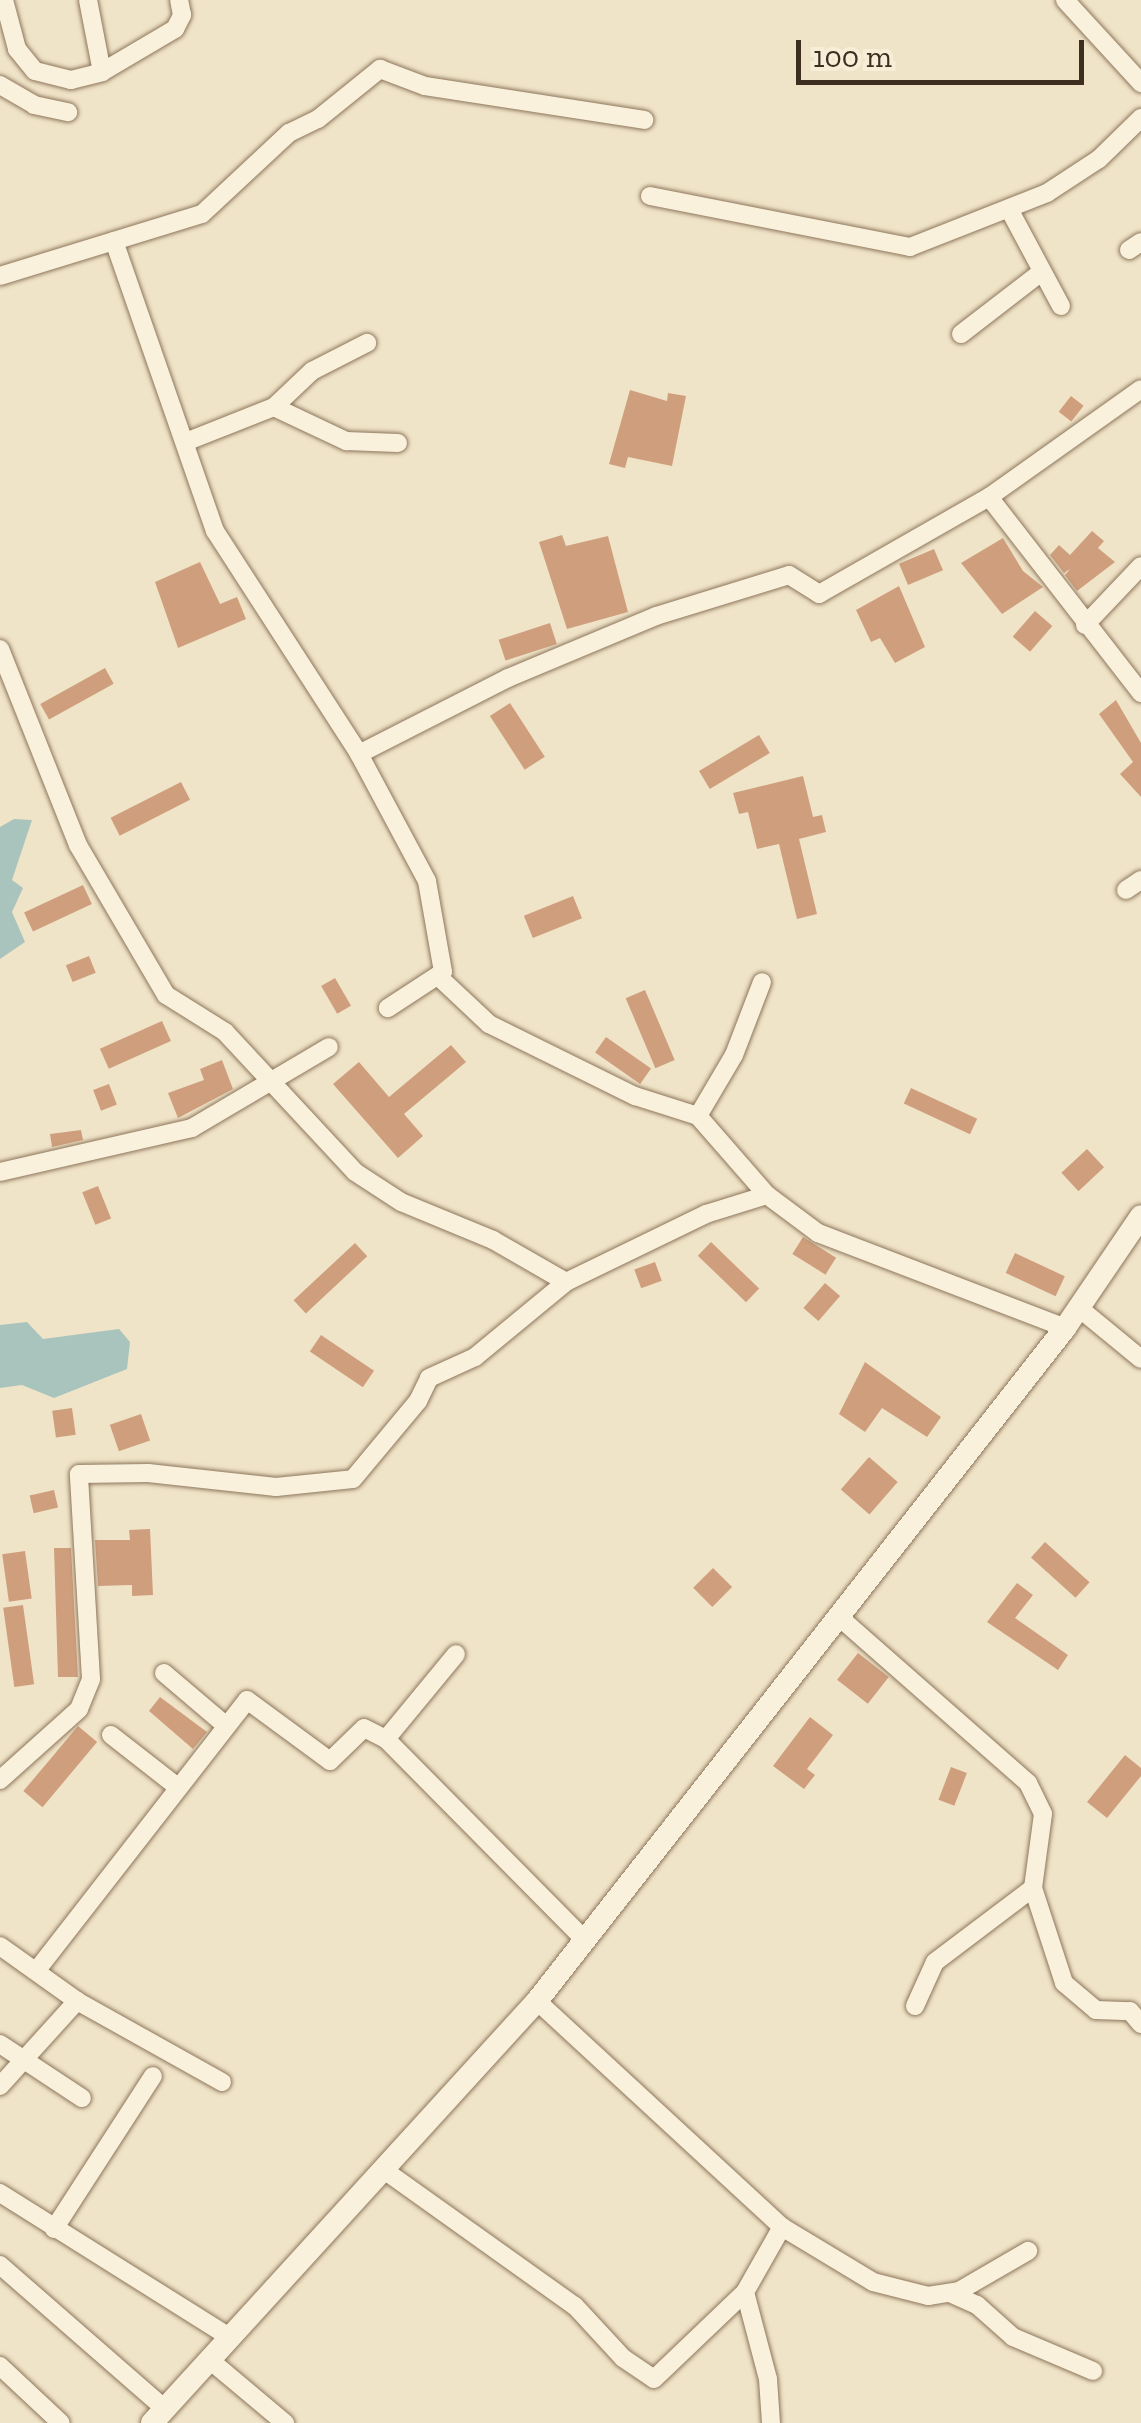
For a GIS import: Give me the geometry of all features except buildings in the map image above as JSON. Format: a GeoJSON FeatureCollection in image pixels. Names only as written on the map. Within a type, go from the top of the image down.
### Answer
{"type":"FeatureCollection","features":[{"type":"Feature","properties":{"kind":"street"},"geometry":{"type":"LineString","coordinates":[[4,0],[17,49],[35,72],[71,80],[102,72],[175,29],[179,0]]}},
{"type":"Feature","properties":{"kind":"street"},"geometry":{"type":"LineString","coordinates":[[88,0],[102,72]]}},
{"type":"Feature","properties":{"kind":"street"},"geometry":{"type":"LineString","coordinates":[[1065,0],[1141,83]]}},
{"type":"Feature","properties":{"kind":"street"},"geometry":{"type":"LineString","coordinates":[[0,276],[212,209],[289,133],[318,119],[380,68],[442,90],[644,120]]}},
{"type":"Feature","properties":{"kind":"street"},"geometry":{"type":"LineString","coordinates":[[0,85],[34,106],[68,112]]}},
{"type":"Feature","properties":{"kind":"street"},"geometry":{"type":"LineString","coordinates":[[650,196],[910,247],[1010,209],[1099,159],[1141,118]]}},
{"type":"Feature","properties":{"kind":"street"},"geometry":{"type":"LineString","coordinates":[[1010,209],[1040,274],[1061,306]]}},
{"type":"Feature","properties":{"kind":"street"},"geometry":{"type":"LineString","coordinates":[[114,240],[223,548],[359,754],[422,866],[440,978],[489,1024],[634,1096],[698,1116],[767,1195],[818,1233],[1065,1328]]}},
{"type":"Feature","properties":{"kind":"street"},"geometry":{"type":"LineString","coordinates":[[961,334],[1040,274]]}},
{"type":"Feature","properties":{"kind":"street"},"geometry":{"type":"LineString","coordinates":[[188,441],[274,406],[312,371],[368,344]]}},
{"type":"Feature","properties":{"kind":"street"},"geometry":{"type":"LineString","coordinates":[[359,754],[508,678],[656,616],[789,576],[819,594],[989,497],[1141,389]]}},
{"type":"Feature","properties":{"kind":"street"},"geometry":{"type":"LineString","coordinates":[[274,406],[346,440],[398,443]]}},
{"type":"Feature","properties":{"kind":"street"},"geometry":{"type":"LineString","coordinates":[[989,497],[1141,692]]}},
{"type":"Feature","properties":{"kind":"street"},"geometry":{"type":"LineString","coordinates":[[1085,625],[1141,566]]}},
{"type":"Feature","properties":{"kind":"street"},"geometry":{"type":"LineString","coordinates":[[0,649],[78,845],[166,995],[225,1032],[266,1081],[355,1172],[401,1202],[492,1240],[554,1281],[566,1282]]}},
{"type":"Feature","properties":{"kind":"street"},"geometry":{"type":"LineString","coordinates":[[388,1008],[440,978]]}},
{"type":"Feature","properties":{"kind":"street"},"geometry":{"type":"LineString","coordinates":[[698,1116],[734,1055],[762,982]]}},
{"type":"Feature","properties":{"kind":"street"},"geometry":{"type":"LineString","coordinates":[[0,1172],[192,1128],[266,1081],[330,1048]]}},
{"type":"Feature","properties":{"kind":"street"},"geometry":{"type":"LineString","coordinates":[[0,1780],[79,1709],[91,1679],[79,1474],[148,1473],[276,1487],[353,1479],[418,1401],[429,1378],[475,1356],[566,1282],[706,1214],[767,1195]]}},
{"type":"Feature","properties":{"kind":"street"},"geometry":{"type":"LineString","coordinates":[[0,2265],[158,2416],[536,2001],[586,1940],[1065,1328],[1141,1216]]}},
{"type":"Feature","properties":{"kind":"street"},"geometry":{"type":"LineString","coordinates":[[1079,1308],[1141,1359]]}},
{"type":"Feature","properties":{"kind":"street"},"geometry":{"type":"LineString","coordinates":[[838,1616],[1028,1783],[1043,1814],[1033,1888],[1064,1983],[1096,2010],[1130,2011],[1141,2024]]}},
{"type":"Feature","properties":{"kind":"street"},"geometry":{"type":"LineString","coordinates":[[386,1739],[456,1654]]}},
{"type":"Feature","properties":{"kind":"street"},"geometry":{"type":"LineString","coordinates":[[164,1673],[224,1724]]}},
{"type":"Feature","properties":{"kind":"street"},"geometry":{"type":"LineString","coordinates":[[36,1970],[224,1724],[253,1700],[330,1761],[364,1728],[386,1739],[586,1940]]}},
{"type":"Feature","properties":{"kind":"street"},"geometry":{"type":"LineString","coordinates":[[111,1734],[175,1785]]}},
{"type":"Feature","properties":{"kind":"street"},"geometry":{"type":"LineString","coordinates":[[915,2006],[935,1962],[1033,1888]]}},
{"type":"Feature","properties":{"kind":"street"},"geometry":{"type":"LineString","coordinates":[[0,1946],[77,2001],[222,2082]]}},
{"type":"Feature","properties":{"kind":"street"},"geometry":{"type":"LineString","coordinates":[[0,2086],[77,2001]]}},
{"type":"Feature","properties":{"kind":"street"},"geometry":{"type":"LineString","coordinates":[[536,2001],[782,2226],[872,2282],[928,2296],[950,2292],[1028,2251]]}},
{"type":"Feature","properties":{"kind":"street"},"geometry":{"type":"LineString","coordinates":[[0,2044],[82,2098]]}},
{"type":"Feature","properties":{"kind":"street"},"geometry":{"type":"LineString","coordinates":[[54,2229],[153,2076]]}},
{"type":"Feature","properties":{"kind":"street"},"geometry":{"type":"LineString","coordinates":[[384,2170],[575,2306],[623,2358],[654,2379],[744,2292],[782,2226]]}},
{"type":"Feature","properties":{"kind":"street"},"geometry":{"type":"LineString","coordinates":[[0,2193],[230,2337]]}},
{"type":"Feature","properties":{"kind":"street"},"geometry":{"type":"LineString","coordinates":[[744,2292],[768,2378],[771,2423]]}},
{"type":"Feature","properties":{"kind":"street"},"geometry":{"type":"LineString","coordinates":[[950,2292],[976,2304],[1013,2337],[1093,2370]]}},
{"type":"Feature","properties":{"kind":"street"},"geometry":{"type":"LineString","coordinates":[[211,2362],[285,2423]]}},
{"type":"Feature","properties":{"kind":"street"},"geometry":{"type":"LineString","coordinates":[[0,2366],[60,2423]]}},
{"type":"Feature","properties":{"kind":"water"},"geometry":{"type":"Polygon","coordinates":[[[14,819],[32,820],[12,880],[23,888],[12,912],[25,942],[0,959],[0,827],[14,819]]]}},
{"type":"Feature","properties":{"kind":"water"},"geometry":{"type":"Polygon","coordinates":[[[27,1322],[43,1339],[119,1329],[130,1342],[127,1369],[54,1398],[22,1385],[0,1388],[0,1325],[27,1322]]]}}]}
